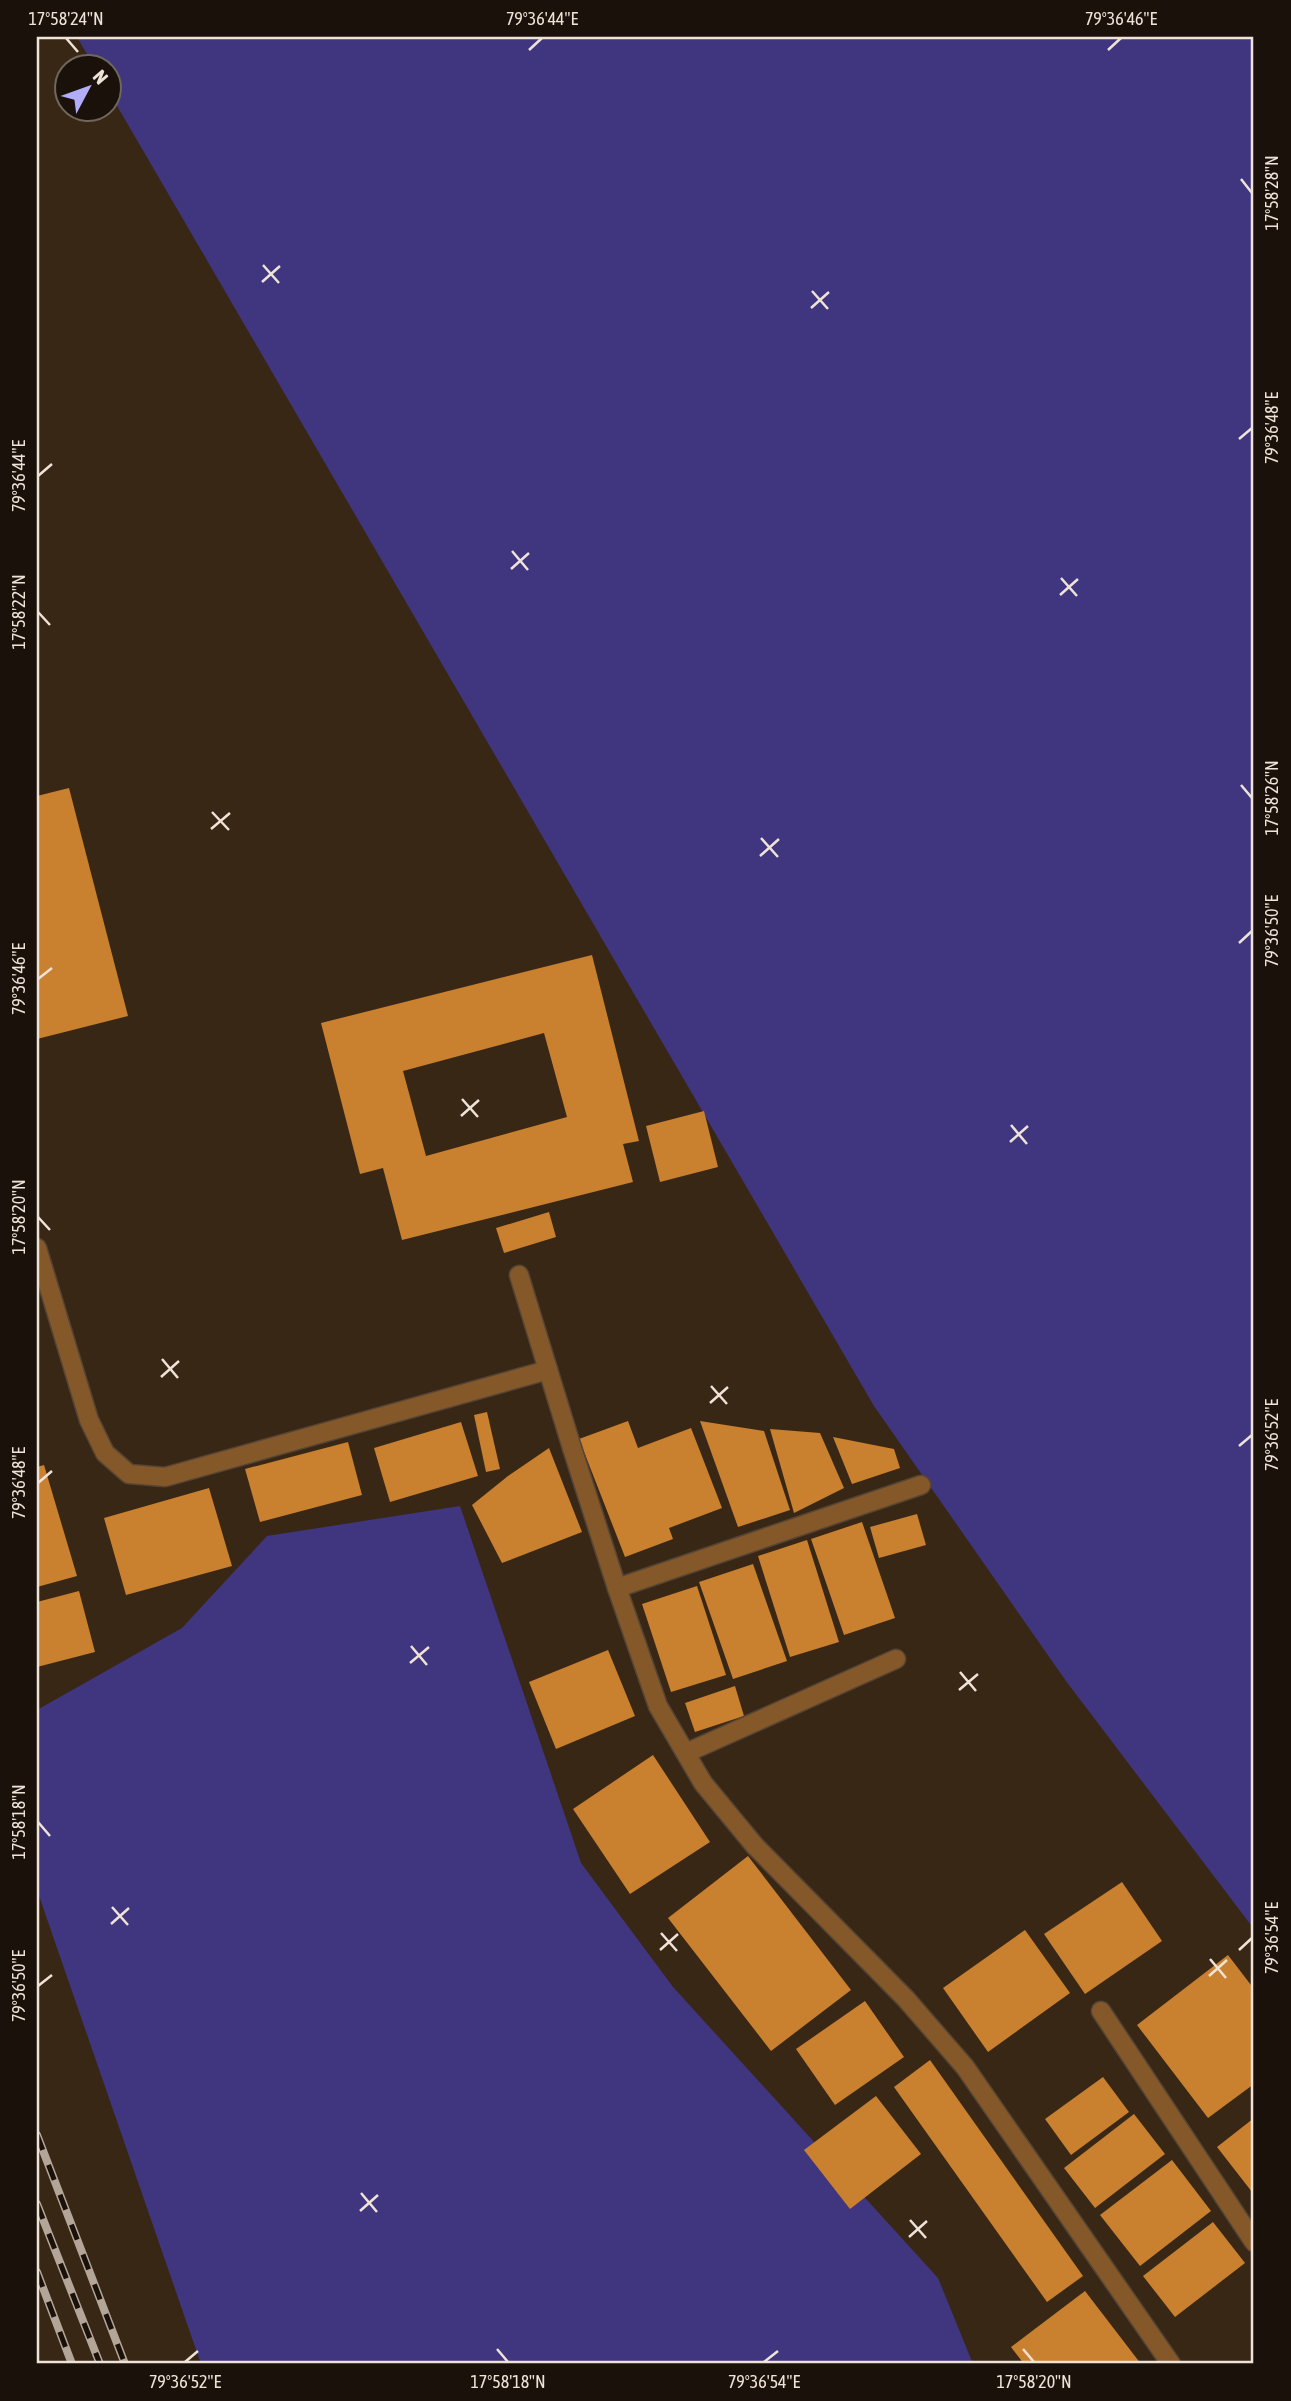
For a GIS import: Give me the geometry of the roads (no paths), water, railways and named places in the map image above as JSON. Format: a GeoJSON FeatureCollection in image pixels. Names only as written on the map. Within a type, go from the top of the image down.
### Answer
{"type":"FeatureCollection","features":[{"type":"Feature","properties":{"kind":"street"},"geometry":{"type":"LineString","coordinates":[[37,1248],[89,1420],[104,1453],[129,1474],[165,1477],[548,1370]]}},
{"type":"Feature","properties":{"kind":"street"},"geometry":{"type":"LineString","coordinates":[[519,1275],[617,1588],[658,1706],[686,1753],[704,1783],[755,1846],[906,1999],[965,2067],[1171,2364]]}},
{"type":"Feature","properties":{"kind":"street"},"geometry":{"type":"LineString","coordinates":[[617,1588],[921,1485]]}},
{"type":"Feature","properties":{"kind":"street"},"geometry":{"type":"LineString","coordinates":[[686,1753],[896,1659]]}},
{"type":"Feature","properties":{"kind":"street"},"geometry":{"type":"LineString","coordinates":[[1101,2011],[1254,2242]]}},
{"type":"Feature","properties":{"kind":"railway"},"geometry":{"type":"LineString","coordinates":[[37,2135],[125,2364]]}},
{"type":"Feature","properties":{"kind":"railway"},"geometry":{"type":"LineString","coordinates":[[37,2204],[100,2364]]}},
{"type":"Feature","properties":{"kind":"railway"},"geometry":{"type":"LineString","coordinates":[[37,2272],[72,2364]]}}]}
